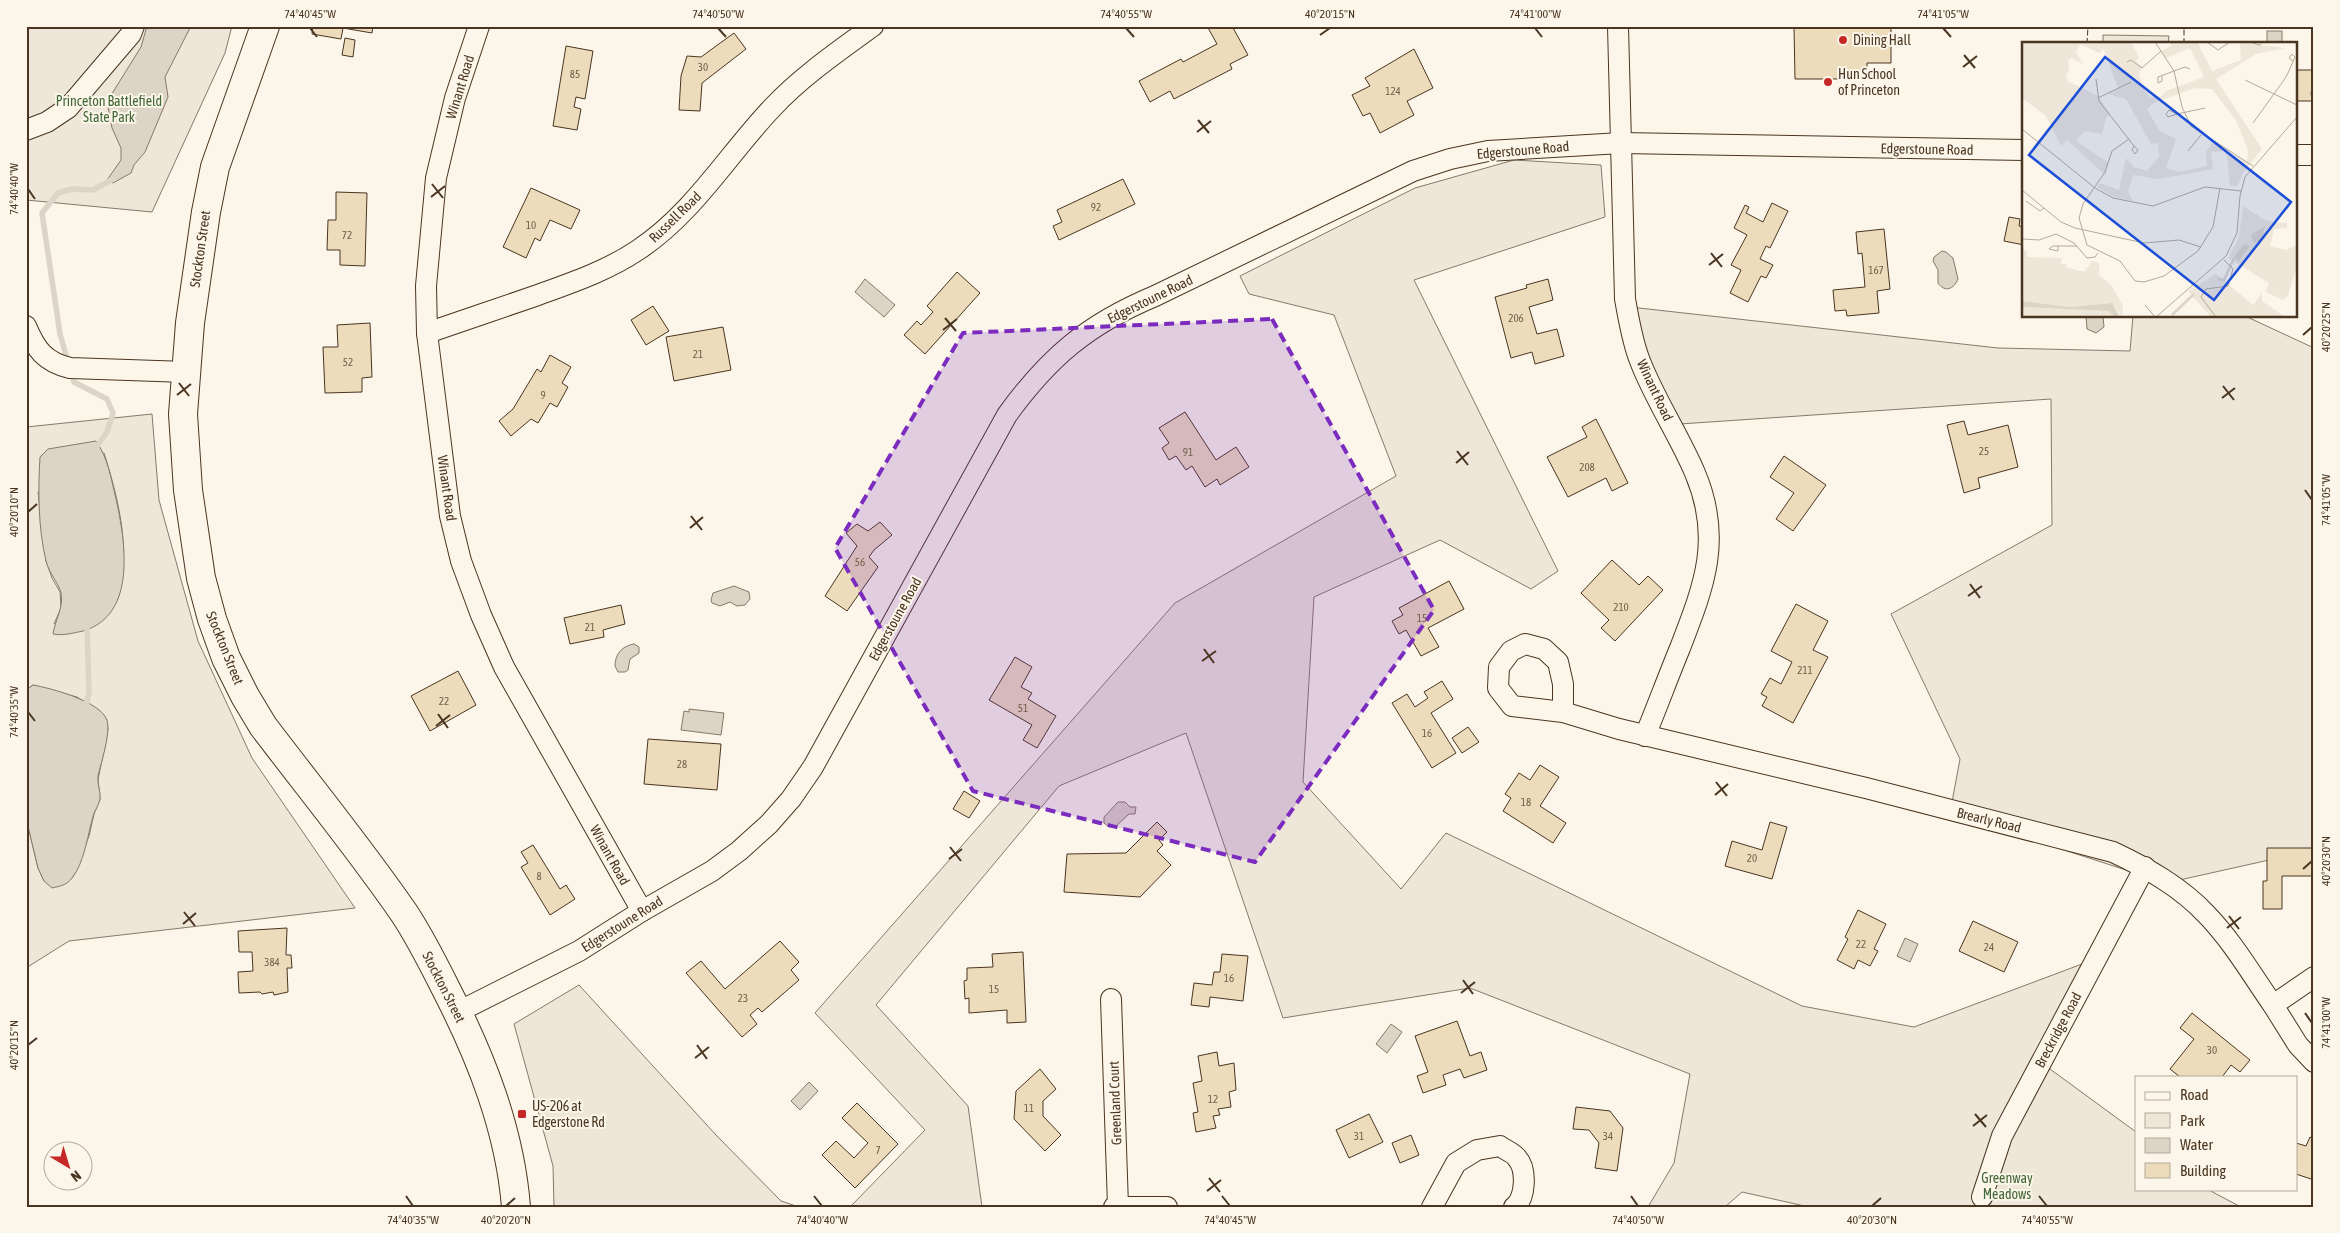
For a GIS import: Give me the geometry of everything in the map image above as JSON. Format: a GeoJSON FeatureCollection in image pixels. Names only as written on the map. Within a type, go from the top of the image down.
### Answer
{"type":"FeatureCollection","features":[{"type":"Feature","properties":{"kind":"highway","name":"Stockton Street"},"geometry":{"type":"LineString","coordinates":[[265,26],[215,168],[198,254],[183,414],[191,508],[202,578],[212,619],[226,658],[245,696],[263,726],[404,914],[433,963],[458,1012],[496,1106],[508,1148],[516,1207]]}},
{"type":"Feature","properties":{"kind":"street"},"geometry":{"type":"LineString","coordinates":[[26,130],[47,122],[68,108],[131,34],[134,26]]}},
{"type":"Feature","properties":{"kind":"street","name":"Winant Road"},"geometry":{"type":"LineString","coordinates":[[479,26],[455,98],[436,178],[426,286],[427,333],[450,516],[462,561],[481,614],[504,667],[642,911]]}},
{"type":"Feature","properties":{"kind":"street","name":"Russell Road"},"geometry":{"type":"LineString","coordinates":[[427,333],[579,280],[609,267],[638,250],[666,230],[690,206],[774,106],[826,61],[873,26]]}},
{"type":"Feature","properties":{"kind":"street","name":"Winant Road"},"geometry":{"type":"LineString","coordinates":[[1618,26],[1625,299],[1630,331],[1640,362],[1700,485],[1709,536],[1708,564],[1702,591],[1645,736]]}},
{"type":"Feature","properties":{"kind":"street","name":"Edgerstoune Road"},"geometry":{"type":"LineString","coordinates":[[458,1012],[579,951],[642,911],[712,871],[739,851],[769,824],[791,799],[818,759],[1007,415],[1029,385],[1055,357],[1088,330],[1120,310],[1155,296],[1413,171],[1450,159],[1488,151],[1620,143],[2022,150]]}},
{"type":"Feature","properties":{"kind":"street"},"geometry":{"type":"LineString","coordinates":[[2298,155],[2314,156]]}},
{"type":"Feature","properties":{"kind":"street"},"geometry":{"type":"LineString","coordinates":[[26,326],[32,340],[44,356],[54,364],[70,368],[186,372]]}},
{"type":"Feature","properties":{"kind":"street","name":"Brearly Road"},"geometry":{"type":"LineString","coordinates":[[1563,712],[1645,736],[1876,790],[2113,852],[2145,867],[2179,889],[2207,915],[2228,940],[2298,1045],[2314,1062]]}},
{"type":"Feature","properties":{"kind":"street","name":"Breckridge Road"},"geometry":{"type":"LineString","coordinates":[[1982,1197],[2002,1136],[2145,867]]}},
{"type":"Feature","properties":{"kind":"street"},"geometry":{"type":"LineString","coordinates":[[2273,1005],[2314,977]]}},
{"type":"Feature","properties":{"kind":"street","name":"Greenland Court"},"geometry":{"type":"LineString","coordinates":[[1111,999],[1118,1206]]}},
{"type":"Feature","properties":{"kind":"street"},"geometry":{"type":"LineString","coordinates":[[1432,1207],[1456,1163],[1477,1150],[1500,1146],[1518,1158],[1525,1182],[1518,1204],[1514,1207]]}},
{"type":"Feature","properties":{"kind":"street"},"geometry":{"type":"LineString","coordinates":[[1114,1207],[1167,1207]]}},
{"type":"Feature","properties":{"kind":"highlighted area"},"geometry":{"type":"Polygon","coordinates":[[[1272,319],[1434,610],[1255,862],[973,791],[835,548],[963,333],[1272,319]]]}},
{"type":"Feature","properties":{"kind":"green space","name":"Princeton Battlefield State Park"},"geometry":{"type":"Polygon","coordinates":[[[26,26],[232,26],[225,53],[152,212],[26,200],[26,26]]]}},
{"type":"Feature","properties":{"kind":"green space"},"geometry":{"type":"Polygon","coordinates":[[[2103,35],[2169,36],[2168,42],[2103,42],[2103,35]]]}},
{"type":"Feature","properties":{"kind":"green space","name":"Greenway Meadows"},"geometry":{"type":"Polygon","coordinates":[[[1514,160],[1601,165],[1605,217],[1414,280],[1558,571],[1531,589],[1440,540],[1314,597],[1303,782],[1401,889],[1446,833],[1802,1006],[1914,1027],[2090,961],[2035,1058],[2135,1131],[2135,1190],[2209,1190],[2241,1207],[1809,1207],[1742,1192],[1725,1207],[1648,1207],[1674,1163],[1690,1074],[1470,988],[1283,1018],[1186,733],[1059,786],[876,1005],[968,1106],[982,1207],[850,1207],[925,1130],[815,1013],[1175,603],[1396,476],[1334,315],[1249,294],[1240,276],[1415,188],[1514,160]]]}},
{"type":"Feature","properties":{"kind":"green space"},"geometry":{"type":"Polygon","coordinates":[[[1621,306],[1998,348],[2130,351],[2133,318],[2249,318],[2314,348],[2314,850],[2166,883],[1950,813],[1960,759],[1891,614],[2052,525],[2051,399],[1665,425],[1621,306]]]}},
{"type":"Feature","properties":{"kind":"green space"},"geometry":{"type":"Polygon","coordinates":[[[152,414],[159,500],[198,641],[252,758],[355,908],[69,941],[26,968],[26,818],[38,868],[44,881],[73,877],[89,836],[100,799],[98,780],[108,729],[106,719],[100,712],[77,697],[33,685],[26,690],[26,427],[152,414]],[[104,453],[38,492],[46,561],[52,578],[60,592],[61,608],[54,624],[118,599],[123,562],[122,525],[104,453]]]}},
{"type":"Feature","properties":{"kind":"green space"},"geometry":{"type":"Polygon","coordinates":[[[579,985],[716,1135],[781,1201],[799,1207],[554,1207],[553,1166],[514,1024],[579,985]]]}},
{"type":"Feature","properties":{"kind":"water"},"geometry":{"type":"Polygon","coordinates":[[[147,26],[191,26],[165,77],[168,97],[145,152],[134,165],[131,173],[113,183],[107,180],[121,160],[121,148],[112,128],[108,107],[113,92],[141,47],[147,26]]]}},
{"type":"Feature","properties":{"kind":"water"},"geometry":{"type":"Polygon","coordinates":[[[2267,31],[2282,31],[2282,42],[2267,42],[2267,31]]]}},
{"type":"Feature","properties":{"kind":"water"},"geometry":{"type":"Polygon","coordinates":[[[1942,251],[1953,258],[1958,279],[1952,287],[1946,289],[1938,283],[1938,270],[1933,261],[1934,257],[1942,251]]]}},
{"type":"Feature","properties":{"kind":"water"},"geometry":{"type":"Polygon","coordinates":[[[865,279],[895,305],[884,317],[855,292],[865,279]]]}},
{"type":"Feature","properties":{"kind":"water"},"geometry":{"type":"Polygon","coordinates":[[[2086,318],[2103,318],[2104,327],[2096,333],[2087,329],[2086,318]]]}},
{"type":"Feature","properties":{"kind":"water"},"geometry":{"type":"Polygon","coordinates":[[[96,441],[109,468],[122,535],[124,574],[120,593],[113,609],[101,622],[83,631],[53,634],[62,598],[47,565],[43,548],[39,509],[40,457],[48,449],[96,441]]]}},
{"type":"Feature","properties":{"kind":"water"},"geometry":{"type":"Polygon","coordinates":[[[734,586],[749,592],[750,599],[745,605],[737,606],[730,602],[720,606],[712,603],[713,593],[734,586]]]}},
{"type":"Feature","properties":{"kind":"water"},"geometry":{"type":"Polygon","coordinates":[[[634,644],[639,647],[639,653],[630,659],[628,670],[618,672],[615,662],[618,654],[626,647],[634,644]]]}},
{"type":"Feature","properties":{"kind":"water"},"geometry":{"type":"Polygon","coordinates":[[[33,685],[62,692],[85,701],[103,713],[108,726],[107,740],[98,776],[100,799],[94,813],[80,864],[68,882],[52,888],[44,881],[38,868],[26,818],[26,690],[33,685]]]}},
{"type":"Feature","properties":{"kind":"water"},"geometry":{"type":"Polygon","coordinates":[[[689,709],[724,713],[721,735],[681,730],[684,711],[689,712],[689,709]]]}},
{"type":"Feature","properties":{"kind":"water"},"geometry":{"type":"Polygon","coordinates":[[[1118,802],[1125,802],[1130,807],[1136,807],[1135,814],[1129,814],[1116,826],[1109,827],[1104,823],[1104,817],[1118,802]]]}},
{"type":"Feature","properties":{"kind":"water"},"geometry":{"type":"Polygon","coordinates":[[[1905,938],[1918,944],[1910,962],[1897,956],[1905,938]]]}},
{"type":"Feature","properties":{"kind":"water"},"geometry":{"type":"Polygon","coordinates":[[[1391,1024],[1402,1032],[1387,1053],[1376,1044],[1391,1024]]]}},
{"type":"Feature","properties":{"kind":"water"},"geometry":{"type":"Polygon","coordinates":[[[809,1082],[818,1091],[800,1110],[791,1101],[809,1082]]]}},
{"type":"Feature","properties":{"kind":"building"},"geometry":{"type":"Polygon","coordinates":[[[313,26],[373,26],[372,33],[343,28],[341,39],[312,34],[313,26]]]}},
{"type":"Feature","properties":{"kind":"building"},"geometry":{"type":"Polygon","coordinates":[[[1207,26],[1232,26],[1248,55],[1230,64],[1232,69],[1174,99],[1170,91],[1150,102],[1139,81],[1181,59],[1183,62],[1217,44],[1207,26]]]}},
{"type":"Feature","properties":{"kind":"building","name":"Dining Hall"},"geometry":{"type":"Polygon","coordinates":[[[1794,26],[1891,26],[1891,63],[1867,63],[1867,79],[1795,79],[1794,26]]]}},
{"type":"Feature","properties":{"kind":"building"},"geometry":{"type":"Polygon","coordinates":[[[734,33],[746,49],[702,83],[700,111],[679,110],[681,76],[687,56],[701,57],[734,33]]]}},
{"type":"Feature","properties":{"kind":"building"},"geometry":{"type":"Polygon","coordinates":[[[345,38],[355,40],[353,57],[342,55],[345,38]]]}},
{"type":"Feature","properties":{"kind":"building"},"geometry":{"type":"Polygon","coordinates":[[[2312,43],[2314,43],[2314,92],[2311,92],[2312,101],[2298,101],[2298,70],[2313,70],[2312,43]]]}},
{"type":"Feature","properties":{"kind":"building"},"geometry":{"type":"Polygon","coordinates":[[[566,46],[593,51],[585,99],[576,97],[574,107],[581,109],[577,130],[553,126],[566,46]]]}},
{"type":"Feature","properties":{"kind":"building"},"geometry":{"type":"Polygon","coordinates":[[[1414,49],[1433,88],[1407,101],[1414,115],[1380,133],[1370,113],[1363,116],[1352,95],[1370,86],[1365,78],[1414,49]]]}},
{"type":"Feature","properties":{"kind":"building"},"geometry":{"type":"Polygon","coordinates":[[[1123,179],[1135,204],[1059,240],[1053,226],[1062,222],[1057,210],[1123,179]]]}},
{"type":"Feature","properties":{"kind":"building"},"geometry":{"type":"Polygon","coordinates":[[[531,188],[580,210],[571,229],[550,220],[540,241],[535,238],[526,258],[503,247],[531,188]]]}},
{"type":"Feature","properties":{"kind":"building"},"geometry":{"type":"Polygon","coordinates":[[[336,192],[367,193],[365,266],[340,265],[340,250],[327,250],[328,220],[336,220],[336,192]]]}},
{"type":"Feature","properties":{"kind":"building"},"geometry":{"type":"Polygon","coordinates":[[[1772,203],[1788,211],[1770,248],[1766,246],[1760,259],[1773,265],[1766,278],[1761,276],[1748,302],[1730,293],[1741,270],[1731,265],[1747,235],[1734,228],[1745,205],[1749,207],[1746,213],[1763,222],[1772,203]]]}},
{"type":"Feature","properties":{"kind":"building"},"geometry":{"type":"Polygon","coordinates":[[[2009,217],[2020,219],[2019,226],[2022,227],[2022,245],[2004,241],[2009,217]]]}},
{"type":"Feature","properties":{"kind":"building"},"geometry":{"type":"Polygon","coordinates":[[[1884,229],[1890,289],[1877,291],[1879,313],[1847,316],[1846,310],[1835,311],[1833,290],[1865,287],[1862,253],[1858,254],[1856,232],[1884,229]]]}},
{"type":"Feature","properties":{"kind":"building"},"geometry":{"type":"Polygon","coordinates":[[[957,272],[980,293],[925,354],[904,335],[917,321],[921,325],[933,312],[927,306],[957,272]]]}},
{"type":"Feature","properties":{"kind":"building"},"geometry":{"type":"Polygon","coordinates":[[[1548,279],[1553,300],[1529,307],[1537,334],[1557,329],[1564,356],[1535,364],[1532,352],[1511,358],[1495,297],[1527,288],[1526,285],[1548,279]]]}},
{"type":"Feature","properties":{"kind":"building"},"geometry":{"type":"Polygon","coordinates":[[[653,306],[669,331],[646,345],[631,320],[653,306]]]}},
{"type":"Feature","properties":{"kind":"building"},"geometry":{"type":"Polygon","coordinates":[[[370,323],[372,377],[362,378],[362,392],[325,393],[323,347],[338,347],[337,325],[370,323]]]}},
{"type":"Feature","properties":{"kind":"building"},"geometry":{"type":"Polygon","coordinates":[[[723,327],[731,370],[674,381],[666,337],[723,327]]]}},
{"type":"Feature","properties":{"kind":"building"},"geometry":{"type":"Polygon","coordinates":[[[550,355],[571,367],[562,383],[568,387],[557,407],[550,403],[538,423],[531,419],[511,436],[499,421],[513,409],[537,369],[541,372],[550,355]]]}},
{"type":"Feature","properties":{"kind":"building"},"geometry":{"type":"Polygon","coordinates":[[[1185,412],[1216,460],[1236,447],[1249,467],[1220,485],[1217,479],[1205,487],[1192,466],[1186,470],[1176,456],[1169,460],[1162,448],[1169,443],[1159,428],[1185,412]]]}},
{"type":"Feature","properties":{"kind":"building"},"geometry":{"type":"Polygon","coordinates":[[[1596,419],[1628,483],[1612,491],[1606,478],[1568,497],[1547,457],[1587,437],[1582,427],[1596,419]]]}},
{"type":"Feature","properties":{"kind":"building"},"geometry":{"type":"Polygon","coordinates":[[[1964,421],[1968,435],[2008,425],[2018,467],[1978,478],[1980,488],[1964,493],[1947,425],[1964,421]]]}},
{"type":"Feature","properties":{"kind":"building"},"geometry":{"type":"Polygon","coordinates":[[[1784,456],[1826,485],[1793,531],[1776,519],[1794,493],[1770,477],[1784,456]]]}},
{"type":"Feature","properties":{"kind":"building"},"geometry":{"type":"Polygon","coordinates":[[[880,522],[892,535],[874,550],[869,557],[878,567],[847,611],[825,596],[857,546],[846,533],[857,524],[868,531],[880,522]]]}},
{"type":"Feature","properties":{"kind":"building"},"geometry":{"type":"Polygon","coordinates":[[[1612,560],[1639,585],[1648,576],[1663,590],[1615,641],[1601,628],[1609,620],[1581,593],[1612,560]]]}},
{"type":"Feature","properties":{"kind":"building"},"geometry":{"type":"Polygon","coordinates":[[[1449,581],[1464,609],[1428,628],[1439,647],[1421,656],[1406,630],[1399,634],[1392,621],[1403,615],[1399,608],[1449,581]]]}},
{"type":"Feature","properties":{"kind":"building"},"geometry":{"type":"Polygon","coordinates":[[[1796,604],[1828,621],[1813,650],[1828,657],[1793,723],[1762,706],[1767,697],[1761,694],[1770,678],[1781,684],[1792,662],[1771,651],[1796,604]]]}},
{"type":"Feature","properties":{"kind":"building"},"geometry":{"type":"Polygon","coordinates":[[[621,605],[625,624],[603,630],[604,637],[570,644],[564,618],[621,605]]]}},
{"type":"Feature","properties":{"kind":"building"},"geometry":{"type":"Polygon","coordinates":[[[1015,657],[1032,667],[1021,687],[1032,693],[1028,699],[1056,716],[1037,748],[1023,740],[1032,725],[989,700],[1015,657]]]}},
{"type":"Feature","properties":{"kind":"building"},"geometry":{"type":"Polygon","coordinates":[[[458,671],[476,705],[430,731],[411,696],[458,671]]]}},
{"type":"Feature","properties":{"kind":"building"},"geometry":{"type":"Polygon","coordinates":[[[1442,681],[1453,699],[1431,713],[1456,753],[1432,768],[1392,703],[1407,694],[1415,707],[1428,698],[1424,692],[1442,681]]]}},
{"type":"Feature","properties":{"kind":"building"},"geometry":{"type":"Polygon","coordinates":[[[1468,727],[1479,742],[1462,753],[1452,738],[1468,727]]]}},
{"type":"Feature","properties":{"kind":"building"},"geometry":{"type":"Polygon","coordinates":[[[648,739],[721,744],[717,790],[644,784],[648,739]]]}},
{"type":"Feature","properties":{"kind":"building"},"geometry":{"type":"Polygon","coordinates":[[[1540,765],[1559,777],[1540,806],[1566,823],[1553,843],[1503,811],[1511,798],[1505,794],[1519,773],[1530,780],[1540,765]]]}},
{"type":"Feature","properties":{"kind":"building"},"geometry":{"type":"Polygon","coordinates":[[[964,791],[980,801],[969,818],[953,809],[964,791]]]}},
{"type":"Feature","properties":{"kind":"building"},"geometry":{"type":"Polygon","coordinates":[[[1157,822],[1167,832],[1159,840],[1163,845],[1157,851],[1171,865],[1140,897],[1064,892],[1067,854],[1126,853],[1157,822]]]}},
{"type":"Feature","properties":{"kind":"building"},"geometry":{"type":"Polygon","coordinates":[[[1770,822],[1787,827],[1772,879],[1725,866],[1732,841],[1762,850],[1770,822]]]}},
{"type":"Feature","properties":{"kind":"building"},"geometry":{"type":"Polygon","coordinates":[[[533,845],[560,889],[566,885],[575,899],[550,915],[521,867],[528,863],[521,852],[533,845]]]}},
{"type":"Feature","properties":{"kind":"building"},"geometry":{"type":"Polygon","coordinates":[[[2267,848],[2314,848],[2314,876],[2282,876],[2282,909],[2263,909],[2263,881],[2267,881],[2267,848]]]}},
{"type":"Feature","properties":{"kind":"building"},"geometry":{"type":"Polygon","coordinates":[[[1858,910],[1886,924],[1874,949],[1878,951],[1870,966],[1858,960],[1854,969],[1837,960],[1848,939],[1845,937],[1858,910]]]}},
{"type":"Feature","properties":{"kind":"building"},"geometry":{"type":"Polygon","coordinates":[[[1973,921],[2018,942],[2004,972],[1959,951],[1973,921]]]}},
{"type":"Feature","properties":{"kind":"building"},"geometry":{"type":"Polygon","coordinates":[[[287,928],[286,955],[291,955],[292,968],[287,968],[288,992],[274,995],[273,992],[262,994],[260,992],[239,993],[238,972],[253,971],[252,952],[239,952],[238,931],[287,928]]]}},
{"type":"Feature","properties":{"kind":"building"},"geometry":{"type":"Polygon","coordinates":[[[780,941],[799,962],[791,970],[799,980],[762,1012],[758,1008],[750,1015],[757,1024],[742,1037],[686,973],[701,961],[725,989],[780,941]]]}},
{"type":"Feature","properties":{"kind":"building"},"geometry":{"type":"Polygon","coordinates":[[[1023,952],[1026,1022],[1007,1023],[1007,1010],[969,1013],[969,998],[965,999],[964,981],[967,980],[967,968],[993,967],[992,954],[1023,952]]]}},
{"type":"Feature","properties":{"kind":"building"},"geometry":{"type":"Polygon","coordinates":[[[1222,954],[1248,956],[1243,1001],[1210,997],[1209,1007],[1191,1005],[1194,983],[1212,985],[1214,972],[1220,972],[1222,954]]]}},
{"type":"Feature","properties":{"kind":"building"},"geometry":{"type":"Polygon","coordinates":[[[2192,1013],[2250,1060],[2240,1072],[2231,1065],[2223,1076],[2179,1076],[2170,1069],[2194,1039],[2180,1028],[2192,1013]]]}},
{"type":"Feature","properties":{"kind":"building"},"geometry":{"type":"Polygon","coordinates":[[[1457,1021],[1470,1056],[1481,1052],[1487,1070],[1464,1078],[1460,1069],[1443,1075],[1446,1085],[1423,1093],[1417,1076],[1428,1072],[1415,1036],[1457,1021]]]}},
{"type":"Feature","properties":{"kind":"building"},"geometry":{"type":"Polygon","coordinates":[[[1217,1052],[1219,1066],[1234,1063],[1236,1090],[1229,1092],[1231,1107],[1218,1109],[1220,1115],[1213,1116],[1216,1128],[1196,1132],[1193,1113],[1198,1112],[1193,1083],[1202,1081],[1198,1056],[1217,1052]]]}},
{"type":"Feature","properties":{"kind":"building"},"geometry":{"type":"Polygon","coordinates":[[[1040,1069],[1056,1089],[1043,1101],[1043,1116],[1061,1135],[1045,1151],[1014,1119],[1016,1091],[1040,1069]]]}},
{"type":"Feature","properties":{"kind":"building"},"geometry":{"type":"Polygon","coordinates":[[[857,1103],[898,1144],[855,1188],[822,1155],[836,1141],[854,1158],[868,1143],[842,1118],[857,1103]]]}},
{"type":"Feature","properties":{"kind":"building"},"geometry":{"type":"Polygon","coordinates":[[[1576,1107],[1610,1111],[1623,1128],[1617,1171],[1595,1168],[1599,1143],[1589,1130],[1573,1129],[1576,1107]]]}},
{"type":"Feature","properties":{"kind":"building"},"geometry":{"type":"Polygon","coordinates":[[[1369,1114],[1383,1142],[1349,1158],[1336,1130],[1369,1114]]]}},
{"type":"Feature","properties":{"kind":"building"},"geometry":{"type":"Polygon","coordinates":[[[1411,1135],[1419,1155],[1400,1163],[1392,1143],[1411,1135]]]}},
{"type":"Feature","properties":{"kind":"building"},"geometry":{"type":"Polygon","coordinates":[[[2310,1137],[2314,1139],[2314,1180],[2298,1175],[2298,1144],[2306,1146],[2310,1137]]]}},
{"type":"Feature","properties":{"kind":"waterway"},"geometry":{"type":"LineString","coordinates":[[68,362],[60,334],[42,213],[58,193],[72,189],[93,190],[115,178]]}},
{"type":"Feature","properties":{"kind":"waterway"},"geometry":{"type":"LineString","coordinates":[[71,371],[74,382],[107,399],[113,413],[107,432],[94,450]]}},
{"type":"Feature","properties":{"kind":"waterway"},"geometry":{"type":"LineString","coordinates":[[85,709],[89,693],[87,623]]}},
{"type":"Feature","properties":{"kind":"fence"},"geometry":{"type":"LineString","coordinates":[[2087,42],[2088,26]]}},
{"type":"Feature","properties":{"kind":"fence"},"geometry":{"type":"LineString","coordinates":[[2184,26],[2184,42]]}},
{"type":"Feature","properties":{"kind":"place","name":"Dining Hall"},"geometry":{"type":"Point","coordinates":[1843,40]}},
{"type":"Feature","properties":{"kind":"place","name":"Hun School of Princeton"},"geometry":{"type":"Point","coordinates":[1828,82]}},
{"type":"Feature","properties":{"kind":"place","name":"US-206 at Edgerstone Rd"},"geometry":{"type":"Point","coordinates":[522,1114]}}]}
